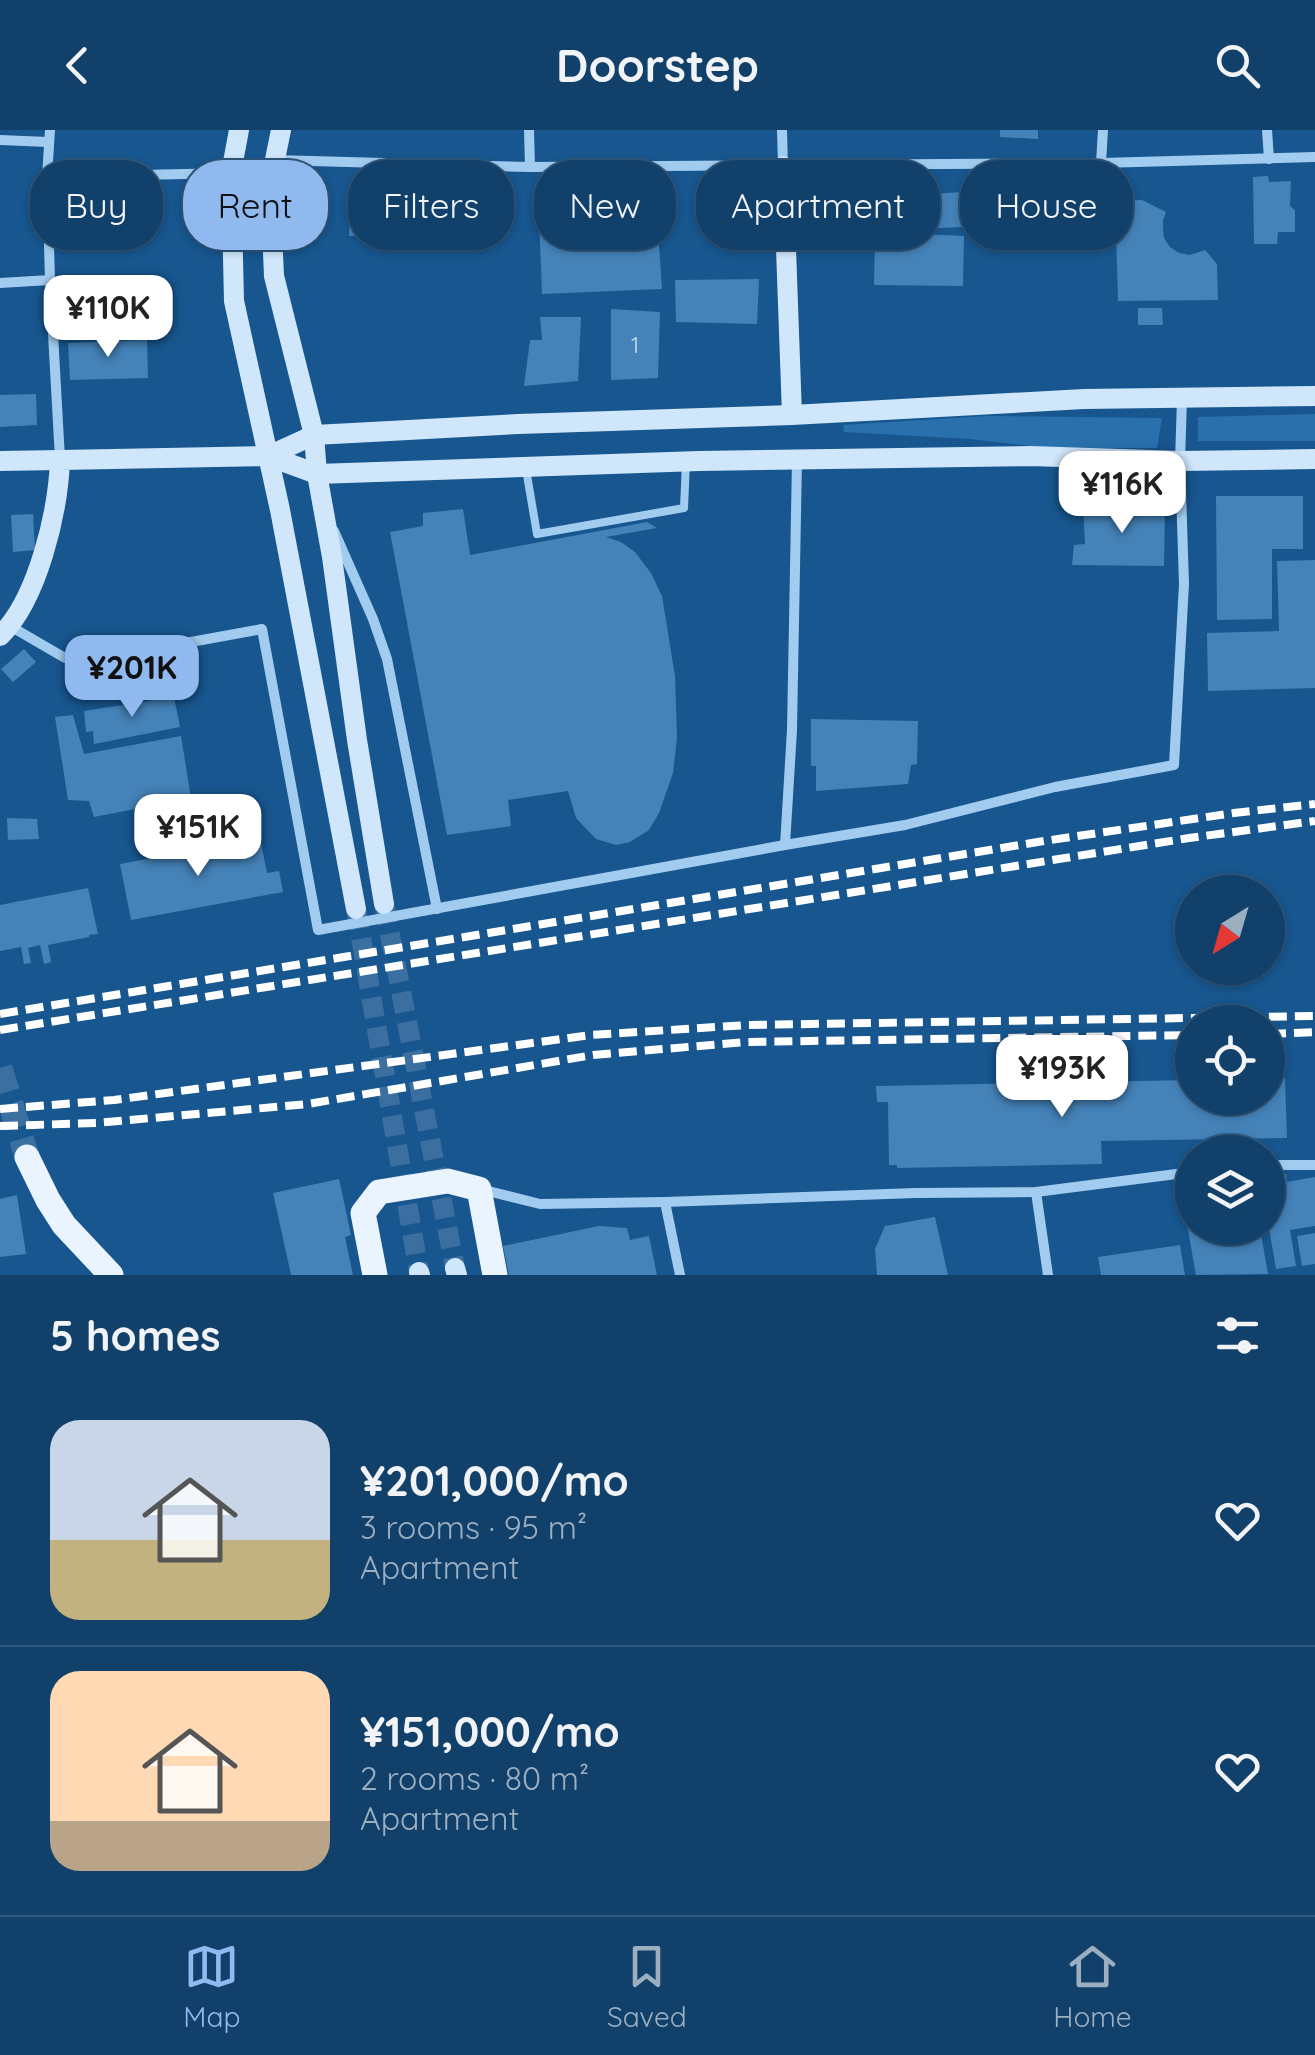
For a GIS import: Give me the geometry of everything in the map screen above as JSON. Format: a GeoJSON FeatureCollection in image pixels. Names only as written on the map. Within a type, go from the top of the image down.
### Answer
{"type":"FeatureCollection","features":[{"type":"Feature","properties":{"kind":"main road"},"geometry":{"type":"LineString","coordinates":[[27,1157],[64,1225],[111,1275]]}},
{"type":"Feature","properties":{"kind":"main road"},"geometry":{"type":"LineString","coordinates":[[375,1275],[363,1214],[379,1192],[448,1181],[480,1189],[495,1275]]}},
{"type":"Feature","properties":{"kind":"street"},"geometry":{"type":"LineString","coordinates":[[233,160],[239,130]]}},
{"type":"Feature","properties":{"kind":"street"},"geometry":{"type":"LineString","coordinates":[[274,160],[281,130]]}},
{"type":"Feature","properties":{"kind":"street"},"geometry":{"type":"LineString","coordinates":[[529,130],[530,167]]}},
{"type":"Feature","properties":{"kind":"street"},"geometry":{"type":"LineString","coordinates":[[782,130],[784,160]]}},
{"type":"Feature","properties":{"kind":"street"},"geometry":{"type":"LineString","coordinates":[[1101,160],[1102,130]]}},
{"type":"Feature","properties":{"kind":"street"},"geometry":{"type":"LineString","coordinates":[[1267,130],[1269,159]]}},
{"type":"Feature","properties":{"kind":"street"},"geometry":{"type":"LineString","coordinates":[[0,140],[49,136]]}},
{"type":"Feature","properties":{"kind":"street"},"geometry":{"type":"LineString","coordinates":[[1133,162],[1315,157]]}},
{"type":"Feature","properties":{"kind":"street"},"geometry":{"type":"LineString","coordinates":[[328,161],[696,166]]}},
{"type":"Feature","properties":{"kind":"street"},"geometry":{"type":"LineString","coordinates":[[49,250],[60,460],[57,497],[44,553],[5,631],[65,658],[98,659],[262,629],[318,930],[905,825],[1055,787],[1174,765],[1184,584],[1182,398]]}},
{"type":"Feature","properties":{"kind":"street"},"geometry":{"type":"LineString","coordinates":[[233,250],[234,302],[356,908]]}},
{"type":"Feature","properties":{"kind":"street"},"geometry":{"type":"LineString","coordinates":[[273,250],[274,276],[314,436],[356,740],[384,904]]}},
{"type":"Feature","properties":{"kind":"street"},"geometry":{"type":"LineString","coordinates":[[787,250],[792,415]]}},
{"type":"Feature","properties":{"kind":"street"},"geometry":{"type":"LineString","coordinates":[[0,283],[50,280]]}},
{"type":"Feature","properties":{"kind":"street"},"geometry":{"type":"LineString","coordinates":[[268,456],[314,436],[518,424],[792,415],[1084,399],[1315,396]]}},
{"type":"Feature","properties":{"kind":"street"},"geometry":{"type":"LineString","coordinates":[[0,461],[268,456],[317,474],[1030,456],[1180,461],[1315,458]]}},
{"type":"Feature","properties":{"kind":"street"},"geometry":{"type":"LineString","coordinates":[[785,844],[794,664],[797,460]]}},
{"type":"Feature","properties":{"kind":"street"},"geometry":{"type":"LineString","coordinates":[[324,513],[388,659],[437,909]]}},
{"type":"Feature","properties":{"kind":"street"},"geometry":{"type":"LineString","coordinates":[[1285,1165],[1315,1165]]}},
{"type":"Feature","properties":{"kind":"street"},"geometry":{"type":"LineString","coordinates":[[480,1189],[540,1204],[665,1202],[1036,1192],[1175,1174]]}},
{"type":"Feature","properties":{"kind":"street"},"geometry":{"type":"LineString","coordinates":[[1036,1192],[1048,1275]]}},
{"type":"Feature","properties":{"kind":"street"},"geometry":{"type":"LineString","coordinates":[[665,1202],[680,1275]]}},
{"type":"Feature","properties":{"kind":"lane"},"geometry":{"type":"LineString","coordinates":[[526,466],[537,534],[684,508],[686,462]]}},
{"type":"Feature","properties":{"kind":"shaded area"},"geometry":{"type":"Polygon","coordinates":[[[1315,414],[1315,441],[1198,441],[1198,417],[1315,414]]]}},
{"type":"Feature","properties":{"kind":"shaded area"},"geometry":{"type":"Polygon","coordinates":[[[986,416],[1162,418],[1157,448],[1049,448],[844,432],[843,425],[986,416]]]}},
{"type":"Feature","properties":{"kind":"building"},"geometry":{"type":"Polygon","coordinates":[[[1000,130],[1038,130],[1038,139],[1000,137],[1000,130]]]}},
{"type":"Feature","properties":{"kind":"building"},"geometry":{"type":"Polygon","coordinates":[[[1268,176],[1269,182],[1291,181],[1295,232],[1278,232],[1277,244],[1254,244],[1253,177],[1268,176]]]}},
{"type":"Feature","properties":{"kind":"building"},"geometry":{"type":"Polygon","coordinates":[[[960,192],[960,227],[940,228],[940,193],[960,192]]]}},
{"type":"Feature","properties":{"kind":"building"},"geometry":{"type":"Polygon","coordinates":[[[1133,200],[1142,200],[1166,212],[1164,238],[1170,247],[1190,255],[1205,250],[1217,264],[1218,300],[1118,301],[1116,250],[1133,250],[1133,200]]]}},
{"type":"Feature","properties":{"kind":"building"},"geometry":{"type":"Polygon","coordinates":[[[940,235],[960,236],[963,286],[874,285],[875,250],[940,250],[940,235]]]}},
{"type":"Feature","properties":{"kind":"building"},"geometry":{"type":"Polygon","coordinates":[[[540,250],[659,250],[662,289],[542,294],[540,250]]]}},
{"type":"Feature","properties":{"kind":"building"},"geometry":{"type":"Polygon","coordinates":[[[759,279],[757,324],[676,322],[675,280],[759,279]]]}},
{"type":"Feature","properties":{"kind":"building"},"geometry":{"type":"Polygon","coordinates":[[[1138,308],[1162,308],[1163,325],[1138,325],[1138,308]]]}},
{"type":"Feature","properties":{"kind":"building"},"geometry":{"type":"Polygon","coordinates":[[[611,309],[660,312],[658,378],[611,380],[611,309]]]}},
{"type":"Feature","properties":{"kind":"building"},"geometry":{"type":"Polygon","coordinates":[[[540,317],[581,317],[578,381],[524,386],[530,340],[542,340],[540,317]]]}},
{"type":"Feature","properties":{"kind":"building"},"geometry":{"type":"Polygon","coordinates":[[[147,340],[148,378],[70,380],[68,343],[147,340]]]}},
{"type":"Feature","properties":{"kind":"building"},"geometry":{"type":"Polygon","coordinates":[[[36,394],[37,425],[0,427],[0,395],[36,394]]]}},
{"type":"Feature","properties":{"kind":"building"},"geometry":{"type":"Polygon","coordinates":[[[1216,496],[1303,496],[1303,549],[1272,549],[1272,619],[1217,620],[1216,496]]]}},
{"type":"Feature","properties":{"kind":"building"},"geometry":{"type":"Polygon","coordinates":[[[1083,505],[1165,505],[1164,566],[1072,565],[1074,545],[1085,544],[1083,505]]]}},
{"type":"Feature","properties":{"kind":"building"},"geometry":{"type":"Polygon","coordinates":[[[463,509],[470,555],[647,522],[657,528],[606,537],[635,552],[651,573],[662,596],[675,676],[677,738],[673,773],[649,830],[630,842],[616,845],[596,839],[576,818],[568,791],[508,800],[511,826],[447,835],[390,532],[423,526],[423,513],[463,509]]]}},
{"type":"Feature","properties":{"kind":"building"},"geometry":{"type":"Polygon","coordinates":[[[33,514],[35,550],[13,552],[11,515],[33,514]]]}},
{"type":"Feature","properties":{"kind":"building"},"geometry":{"type":"Polygon","coordinates":[[[1315,560],[1315,688],[1208,691],[1207,633],[1279,631],[1277,561],[1315,560]]]}},
{"type":"Feature","properties":{"kind":"building"},"geometry":{"type":"Polygon","coordinates":[[[24,649],[36,662],[13,682],[1,669],[24,649]]]}},
{"type":"Feature","properties":{"kind":"building"},"geometry":{"type":"Polygon","coordinates":[[[174,697],[180,727],[94,744],[93,731],[86,732],[84,711],[174,697]]]}},
{"type":"Feature","properties":{"kind":"building"},"geometry":{"type":"Polygon","coordinates":[[[73,715],[84,754],[181,736],[191,798],[94,817],[89,801],[68,800],[55,717],[73,715]]]}},
{"type":"Feature","properties":{"kind":"building"},"geometry":{"type":"Polygon","coordinates":[[[811,719],[918,721],[917,764],[911,765],[908,784],[816,791],[816,766],[811,766],[811,719]]]}},
{"type":"Feature","properties":{"kind":"building"},"geometry":{"type":"Polygon","coordinates":[[[7,818],[37,819],[39,839],[8,840],[7,818]]]}},
{"type":"Feature","properties":{"kind":"building"},"geometry":{"type":"Polygon","coordinates":[[[260,838],[267,873],[279,871],[283,892],[131,920],[120,864],[260,838]]]}},
{"type":"Feature","properties":{"kind":"building"},"geometry":{"type":"Polygon","coordinates":[[[88,888],[98,934],[48,945],[51,962],[44,964],[40,945],[28,948],[31,963],[24,964],[21,947],[0,951],[0,905],[88,888]]]}},
{"type":"Feature","properties":{"kind":"building"},"geometry":{"type":"Polygon","coordinates":[[[1285,1078],[1287,1138],[1175,1135],[1175,1140],[1101,1141],[1102,1164],[897,1168],[889,1165],[888,1102],[877,1102],[876,1086],[1175,1080],[1175,1115],[1285,1115],[1285,1078]]]}},
{"type":"Feature","properties":{"kind":"building"},"geometry":{"type":"Polygon","coordinates":[[[1285,1174],[1287,1182],[1315,1177],[1315,1226],[1290,1230],[1296,1266],[1276,1269],[1272,1245],[1285,1245],[1285,1174]]]}},
{"type":"Feature","properties":{"kind":"building"},"geometry":{"type":"Polygon","coordinates":[[[339,1179],[351,1235],[345,1237],[353,1275],[291,1275],[273,1193],[339,1179]]]}},
{"type":"Feature","properties":{"kind":"building"},"geometry":{"type":"Polygon","coordinates":[[[17,1195],[26,1254],[0,1257],[0,1199],[17,1195]]]}},
{"type":"Feature","properties":{"kind":"building"},"geometry":{"type":"Polygon","coordinates":[[[935,1217],[948,1275],[877,1275],[875,1249],[885,1226],[935,1217]]]}},
{"type":"Feature","properties":{"kind":"building"},"geometry":{"type":"Polygon","coordinates":[[[599,1226],[627,1228],[630,1240],[649,1236],[657,1275],[509,1275],[503,1246],[599,1226]]]}},
{"type":"Feature","properties":{"kind":"building"},"geometry":{"type":"Polygon","coordinates":[[[1315,1233],[1315,1264],[1302,1266],[1297,1236],[1315,1233]]]}},
{"type":"Feature","properties":{"kind":"building"},"geometry":{"type":"Polygon","coordinates":[[[1180,1245],[1185,1275],[1101,1275],[1098,1257],[1180,1245]]]}},
{"type":"Feature","properties":{"kind":"building"},"geometry":{"type":"Polygon","coordinates":[[[1191,1245],[1263,1245],[1268,1274],[1196,1275],[1191,1245]]]}},
{"type":"Feature","properties":{"kind":"tunnel"},"geometry":{"type":"LineString","coordinates":[[384,904],[455,1268]]}},
{"type":"Feature","properties":{"kind":"tunnel"},"geometry":{"type":"LineString","coordinates":[[356,909],[419,1272]]}},
{"type":"Feature","properties":{"kind":"tunnel"},"geometry":{"type":"LineString","coordinates":[[0,1068],[27,1157]]}},
{"type":"Feature","properties":{"kind":"railway"},"geometry":{"type":"LineString","coordinates":[[0,1014],[1044,841],[1315,804]]}},
{"type":"Feature","properties":{"kind":"railway"},"geometry":{"type":"LineString","coordinates":[[0,1030],[1315,821]]}},
{"type":"Feature","properties":{"kind":"railway"},"geometry":{"type":"LineString","coordinates":[[0,1109],[114,1100],[591,1035],[747,1025],[1315,1016]]}},
{"type":"Feature","properties":{"kind":"railway"},"geometry":{"type":"LineString","coordinates":[[1285,1033],[1315,1032]]}},
{"type":"Feature","properties":{"kind":"railway"},"geometry":{"type":"LineString","coordinates":[[0,1126],[96,1123],[308,1104],[593,1055],[746,1042],[1175,1035]]}}]}
